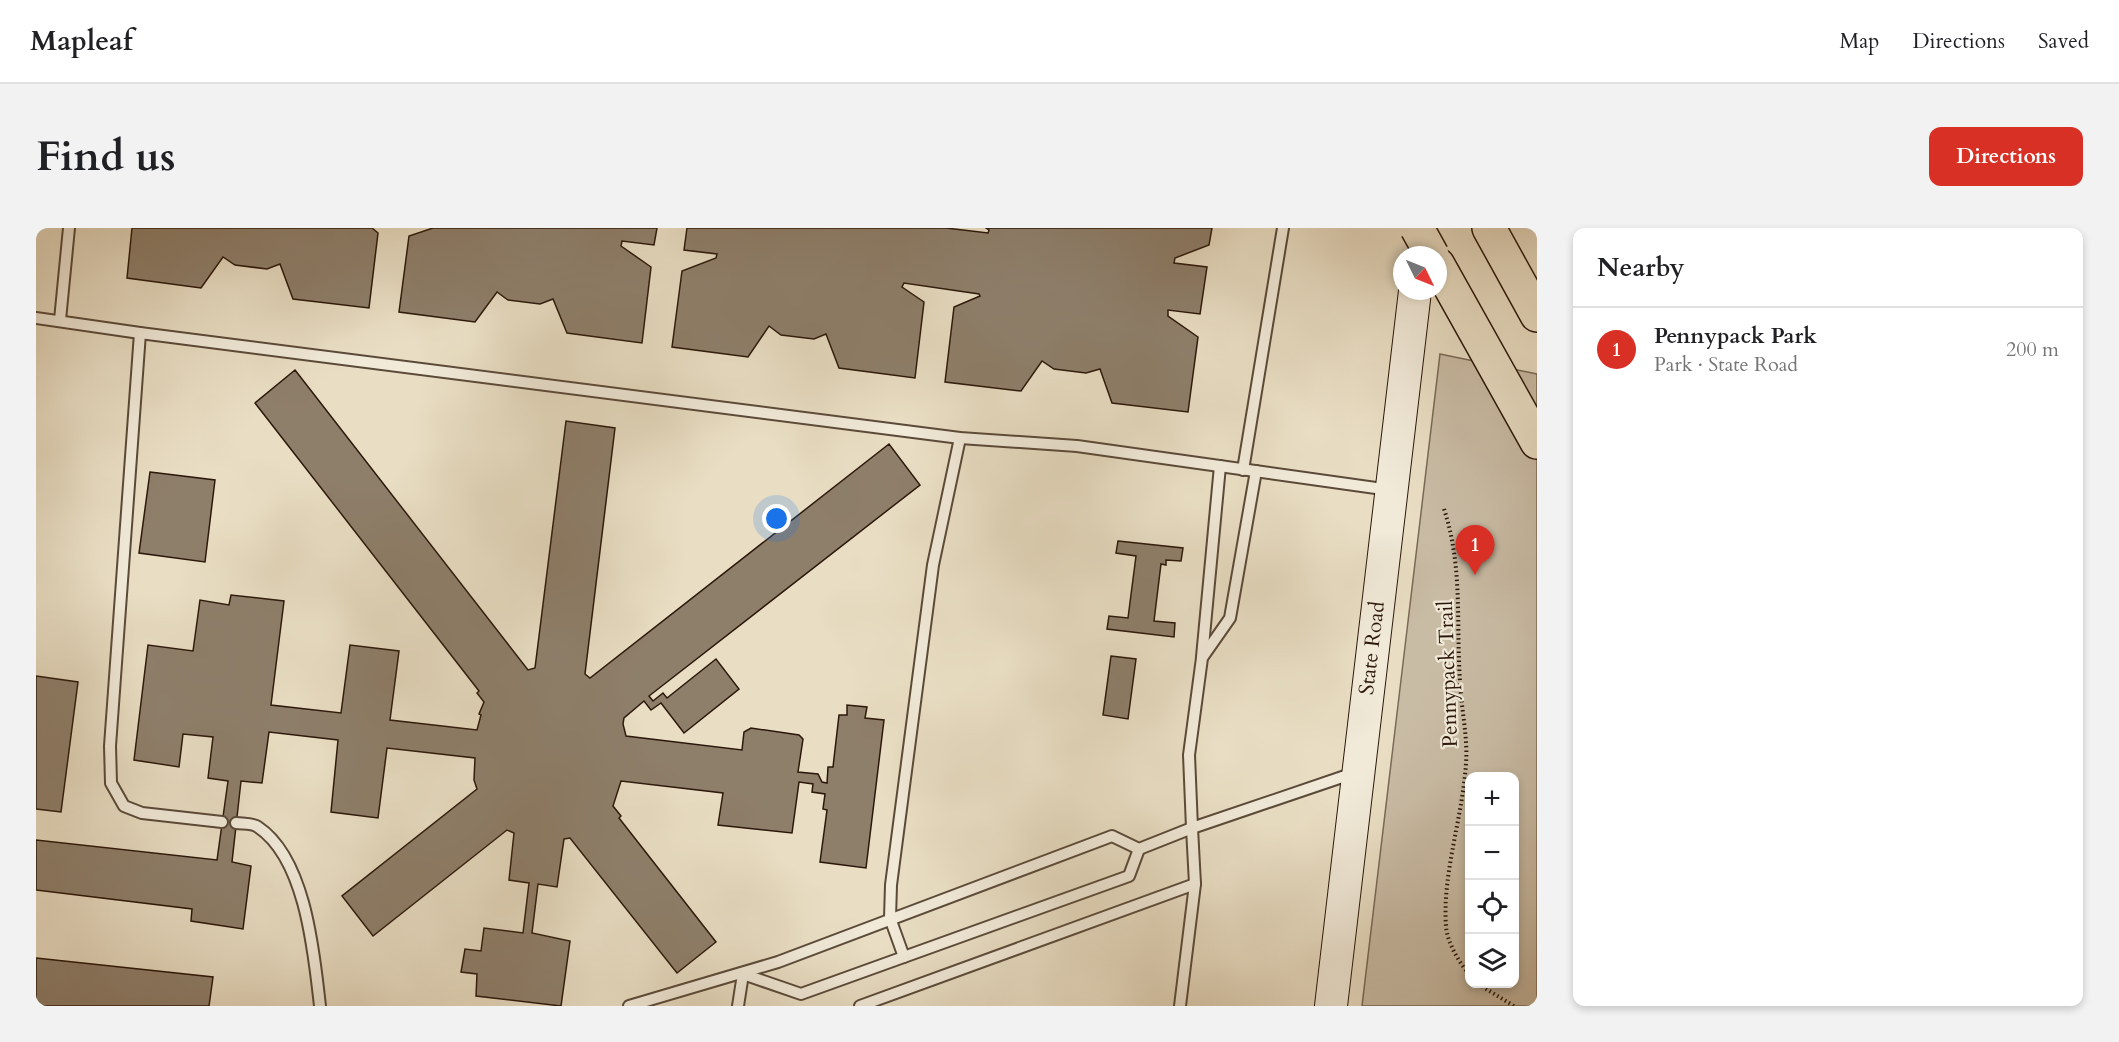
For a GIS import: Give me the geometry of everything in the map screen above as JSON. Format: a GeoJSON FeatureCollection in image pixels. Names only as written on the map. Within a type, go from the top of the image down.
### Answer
{"type":"FeatureCollection","features":[{"type":"Feature","properties":{"kind":"highway"},"geometry":{"type":"LineString","coordinates":[[1417,228],[1427,246]]}},
{"type":"Feature","properties":{"kind":"highway"},"geometry":{"type":"LineString","coordinates":[[1489,228],[1537,315]]}},
{"type":"Feature","properties":{"kind":"highway"},"geometry":{"type":"LineString","coordinates":[[1447,280],[1506,382],[1537,442]]}},
{"type":"Feature","properties":{"kind":"main road"},"geometry":{"type":"LineString","coordinates":[[1420,246],[1422,228]]}},
{"type":"Feature","properties":{"kind":"main road","name":"State Road"},"geometry":{"type":"LineString","coordinates":[[1331,1006],[1413,300]]}},
{"type":"Feature","properties":{"kind":"lane"},"geometry":{"type":"LineString","coordinates":[[60,320],[69,228]]}},
{"type":"Feature","properties":{"kind":"lane"},"geometry":{"type":"LineString","coordinates":[[1243,470],[1283,228]]}},
{"type":"Feature","properties":{"kind":"lane"},"geometry":{"type":"LineString","coordinates":[[36,318],[960,438],[1077,446],[1390,490]]}},
{"type":"Feature","properties":{"kind":"lane"},"geometry":{"type":"LineString","coordinates":[[140,333],[112,722],[111,783],[124,806],[142,813],[222,822]]}},
{"type":"Feature","properties":{"kind":"lane"},"geometry":{"type":"LineString","coordinates":[[904,957],[890,918],[891,885],[928,597],[960,438]]}},
{"type":"Feature","properties":{"kind":"lane"},"geometry":{"type":"LineString","coordinates":[[1180,1006],[1195,884],[1190,755],[1221,466]]}},
{"type":"Feature","properties":{"kind":"lane"},"geometry":{"type":"LineString","coordinates":[[1202,658],[1230,618],[1256,471]]}},
{"type":"Feature","properties":{"kind":"lane"},"geometry":{"type":"LineString","coordinates":[[628,1006],[721,976],[743,974],[1112,836],[1139,849],[1192,828],[1358,772]]}},
{"type":"Feature","properties":{"kind":"lane"},"geometry":{"type":"LineString","coordinates":[[236,823],[256,826],[272,838],[291,870],[311,926],[320,1006]]}},
{"type":"Feature","properties":{"kind":"lane"},"geometry":{"type":"LineString","coordinates":[[743,974],[801,994],[1129,876],[1139,849]]}},
{"type":"Feature","properties":{"kind":"lane"},"geometry":{"type":"LineString","coordinates":[[860,1006],[1195,884]]}},
{"type":"Feature","properties":{"kind":"lane"},"geometry":{"type":"LineString","coordinates":[[738,1006],[743,974]]}},
{"type":"Feature","properties":{"kind":"path","name":"Pennypack Trail"},"geometry":{"type":"LineString","coordinates":[[1444,510],[1451,531],[1459,590],[1458,642],[1467,761],[1447,896],[1446,928],[1455,953],[1465,968]]}},
{"type":"Feature","properties":{"kind":"path"},"geometry":{"type":"LineString","coordinates":[[1485,988],[1514,1006]]}},
{"type":"Feature","properties":{"kind":"shaded area"},"geometry":{"type":"Polygon","coordinates":[[[1440,354],[1537,374],[1537,1006],[1362,1006],[1440,354]]]}},
{"type":"Feature","properties":{"kind":"building"},"geometry":{"type":"Polygon","coordinates":[[[132,228],[372,228],[378,233],[369,308],[293,299],[280,264],[267,269],[235,265],[223,257],[201,288],[127,278],[132,228]]]}},
{"type":"Feature","properties":{"kind":"building"},"geometry":{"type":"Polygon","coordinates":[[[433,228],[657,228],[654,245],[622,241],[621,246],[651,267],[642,343],[567,333],[553,299],[540,304],[508,300],[497,292],[475,322],[399,312],[409,236],[433,228]]]}},
{"type":"Feature","properties":{"kind":"building"},"geometry":{"type":"Polygon","coordinates":[[[687,228],[946,228],[988,233],[989,230],[986,228],[1212,228],[1209,245],[1175,258],[1174,263],[1207,267],[1200,314],[1168,310],[1168,316],[1198,337],[1188,412],[1112,403],[1100,369],[1086,373],[1054,369],[1042,361],[1021,391],[945,382],[954,307],[980,296],[979,294],[904,283],[902,287],[924,302],[915,378],[839,368],[826,334],[814,339],[781,335],[769,326],[748,357],[672,347],[682,271],[716,258],[717,254],[684,250],[687,228]]]}},
{"type":"Feature","properties":{"kind":"building"},"geometry":{"type":"Polygon","coordinates":[[[295,370],[528,670],[535,668],[566,421],[615,428],[585,674],[590,678],[889,444],[920,485],[649,696],[653,701],[663,693],[667,698],[716,659],[739,689],[684,733],[661,703],[651,710],[644,701],[624,718],[623,724],[626,736],[742,750],[744,732],[751,728],[799,735],[803,739],[798,772],[818,774],[822,782],[827,783],[828,767],[833,767],[839,715],[847,715],[847,705],[867,707],[865,718],[884,720],[866,868],[820,862],[827,810],[823,809],[825,794],[812,792],[813,784],[799,782],[792,833],[718,825],[723,793],[621,781],[613,806],[621,816],[619,818],[716,942],[677,973],[570,838],[564,839],[557,887],[538,884],[532,933],[570,941],[561,1006],[476,996],[477,974],[461,972],[465,949],[481,951],[484,928],[523,933],[529,883],[509,880],[514,833],[507,830],[373,936],[342,896],[477,789],[474,780],[475,758],[387,748],[378,818],[331,812],[338,740],[269,732],[262,783],[241,781],[232,862],[251,866],[243,929],[191,921],[192,909],[36,890],[36,840],[217,860],[228,781],[208,778],[213,737],[183,734],[179,767],[134,760],[148,645],[193,651],[200,600],[229,605],[231,595],[284,601],[271,705],[341,713],[350,645],[399,651],[390,720],[477,730],[481,715],[479,714],[484,702],[477,693],[479,691],[255,403],[295,370]]]}},
{"type":"Feature","properties":{"kind":"building"},"geometry":{"type":"Polygon","coordinates":[[[150,472],[215,480],[205,562],[139,553],[150,472]]]}},
{"type":"Feature","properties":{"kind":"building"},"geometry":{"type":"Polygon","coordinates":[[[1118,541],[1183,548],[1181,561],[1166,560],[1166,565],[1161,564],[1154,621],[1175,623],[1174,637],[1107,629],[1109,616],[1128,618],[1136,556],[1116,553],[1118,541]]]}},
{"type":"Feature","properties":{"kind":"building"},"geometry":{"type":"Polygon","coordinates":[[[1111,656],[1136,659],[1128,719],[1103,715],[1111,656]]]}},
{"type":"Feature","properties":{"kind":"building"},"geometry":{"type":"Polygon","coordinates":[[[36,676],[78,682],[61,812],[36,809],[36,676]]]}},
{"type":"Feature","properties":{"kind":"building"},"geometry":{"type":"Polygon","coordinates":[[[36,958],[213,977],[209,1006],[36,1006],[36,958]]]}},
{"type":"Feature","properties":{"kind":"place","name":"Pennypack Park"},"geometry":{"type":"Point","coordinates":[1475,575]}}]}
